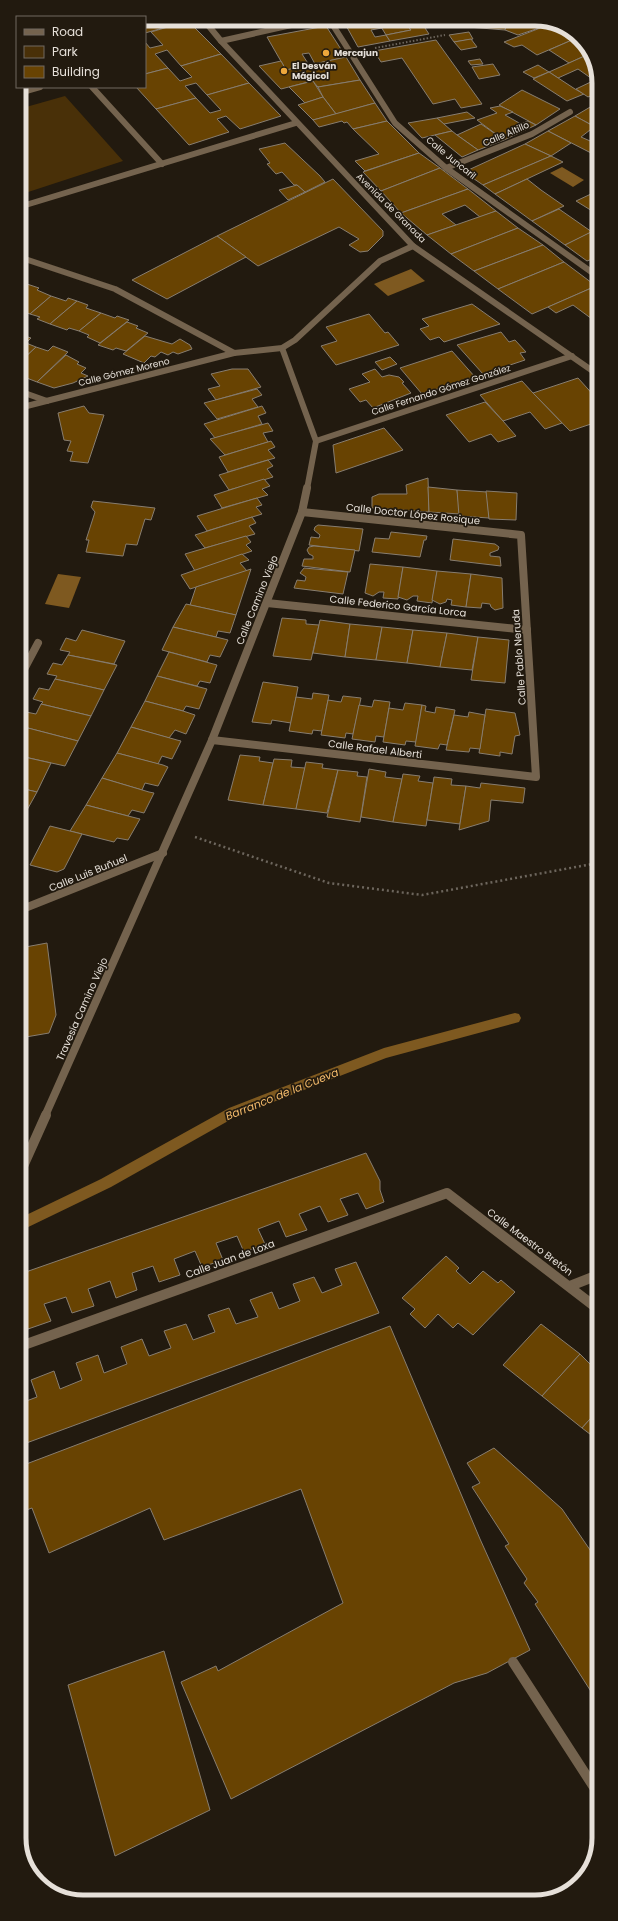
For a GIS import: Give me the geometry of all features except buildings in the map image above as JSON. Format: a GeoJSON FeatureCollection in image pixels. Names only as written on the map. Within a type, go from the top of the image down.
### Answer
{"type":"FeatureCollection","features":[{"type":"Feature","properties":{"kind":"street","name":"Avenida de Granada"},"geometry":{"type":"LineString","coordinates":[[209,26],[296,123],[413,246],[592,370]]}},
{"type":"Feature","properties":{"kind":"street"},"geometry":{"type":"LineString","coordinates":[[221,41],[287,26]]}},
{"type":"Feature","properties":{"kind":"street","name":"Calle Juncaril"},"geometry":{"type":"LineString","coordinates":[[333,26],[395,124],[446,168],[592,272]]}},
{"type":"Feature","properties":{"kind":"street"},"geometry":{"type":"LineString","coordinates":[[26,91],[36,88]]}},
{"type":"Feature","properties":{"kind":"street"},"geometry":{"type":"LineString","coordinates":[[93,88],[162,164]]}},
{"type":"Feature","properties":{"kind":"street","name":"Calle Altillo"},"geometry":{"type":"LineString","coordinates":[[446,168],[532,134],[570,112]]}},
{"type":"Feature","properties":{"kind":"street"},"geometry":{"type":"LineString","coordinates":[[26,205],[296,123]]}},
{"type":"Feature","properties":{"kind":"street"},"geometry":{"type":"LineString","coordinates":[[316,442],[282,348],[295,340],[380,261],[413,246]]}},
{"type":"Feature","properties":{"kind":"street"},"geometry":{"type":"LineString","coordinates":[[26,258],[115,289],[234,353]]}},
{"type":"Feature","properties":{"kind":"street","name":"Calle Gómez Moreno"},"geometry":{"type":"LineString","coordinates":[[26,406],[234,353],[282,348]]}},
{"type":"Feature","properties":{"kind":"street","name":"Calle Fernando Gómez González"},"geometry":{"type":"LineString","coordinates":[[316,442],[572,356]]}},
{"type":"Feature","properties":{"kind":"street"},"geometry":{"type":"LineString","coordinates":[[26,393],[47,401]]}},
{"type":"Feature","properties":{"kind":"street","name":"Calle Camino Viejo"},"geometry":{"type":"LineString","coordinates":[[163,853],[212,740],[302,512],[316,442]]}},
{"type":"Feature","properties":{"kind":"street","name":"Calle Doctor López Rosique"},"geometry":{"type":"LineString","coordinates":[[302,512],[521,535]]}},
{"type":"Feature","properties":{"kind":"street","name":"Calle Pablo Neruda"},"geometry":{"type":"LineString","coordinates":[[521,535],[536,777]]}},
{"type":"Feature","properties":{"kind":"street","name":"Calle Federico García Lorca"},"geometry":{"type":"LineString","coordinates":[[267,603],[527,630]]}},
{"type":"Feature","properties":{"kind":"street"},"geometry":{"type":"LineString","coordinates":[[26,666],[38,643]]}},
{"type":"Feature","properties":{"kind":"street","name":"Calle Rafael Alberti"},"geometry":{"type":"LineString","coordinates":[[212,740],[536,777]]}},
{"type":"Feature","properties":{"kind":"street","name":"Calle Luis Buñuel"},"geometry":{"type":"LineString","coordinates":[[26,908],[163,853]]}},
{"type":"Feature","properties":{"kind":"street","name":"Travesía Camino Viejo"},"geometry":{"type":"LineString","coordinates":[[26,1161],[163,853]]}},
{"type":"Feature","properties":{"kind":"street","name":"Calle Maestro Bretón"},"geometry":{"type":"LineString","coordinates":[[447,1193],[592,1304]]}},
{"type":"Feature","properties":{"kind":"street","name":"Calle Juan de Loxa"},"geometry":{"type":"LineString","coordinates":[[26,1344],[447,1193]]}},
{"type":"Feature","properties":{"kind":"street"},"geometry":{"type":"LineString","coordinates":[[570,1286],[592,1277]]}},
{"type":"Feature","properties":{"kind":"street"},"geometry":{"type":"LineString","coordinates":[[513,1662],[592,1784]]}},
{"type":"Feature","properties":{"kind":"path"},"geometry":{"type":"LineString","coordinates":[[373,48],[446,35]]}},
{"type":"Feature","properties":{"kind":"path"},"geometry":{"type":"LineString","coordinates":[[174,830],[329,883],[422,895],[592,864]]}},
{"type":"Feature","properties":{"kind":"green space"},"geometry":{"type":"Polygon","coordinates":[[[65,96],[123,161],[26,193],[26,107],[65,96]]]}},
{"type":"Feature","properties":{"kind":"shaded area"},"geometry":{"type":"Polygon","coordinates":[[[562,167],[584,180],[573,187],[550,173],[562,167]]]}},
{"type":"Feature","properties":{"kind":"shaded area"},"geometry":{"type":"Polygon","coordinates":[[[411,269],[425,281],[388,296],[374,284],[411,269]]]}},
{"type":"Feature","properties":{"kind":"shaded area"},"geometry":{"type":"Polygon","coordinates":[[[58,574],[81,577],[69,608],[45,604],[58,574]]]}},
{"type":"Feature","properties":{"kind":"waterway","name":"Barranco de la Cueva"},"geometry":{"type":"LineString","coordinates":[[26,1222],[106,1183],[233,1112],[384,1053],[515,1018]]}},
{"type":"Feature","properties":{"kind":"place","name":"Mercajun"},"geometry":{"type":"Point","coordinates":[326,53]}},
{"type":"Feature","properties":{"kind":"place","name":"El Desván Mágicol"},"geometry":{"type":"Point","coordinates":[284,71]}}]}
